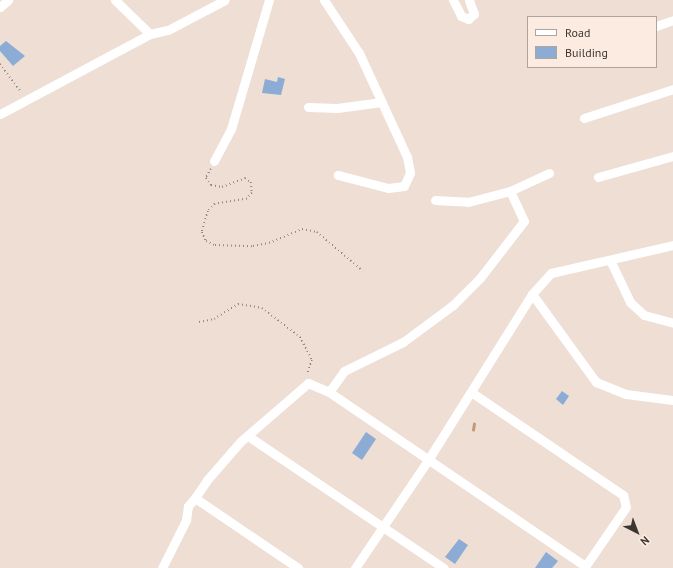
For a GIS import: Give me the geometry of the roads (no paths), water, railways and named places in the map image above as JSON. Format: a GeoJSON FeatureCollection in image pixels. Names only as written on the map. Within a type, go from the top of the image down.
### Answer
{"type":"FeatureCollection","features":[{"type":"Feature","properties":{"kind":"street"},"geometry":{"type":"LineString","coordinates":[[0,8],[8,0]]}},
{"type":"Feature","properties":{"kind":"street"},"geometry":{"type":"LineString","coordinates":[[115,0],[150,34]]}},
{"type":"Feature","properties":{"kind":"street"},"geometry":{"type":"LineString","coordinates":[[0,114],[26,98],[150,34],[168,30],[225,0]]}},
{"type":"Feature","properties":{"kind":"street"},"geometry":{"type":"LineString","coordinates":[[214,161],[231,129],[269,0]]}},
{"type":"Feature","properties":{"kind":"street"},"geometry":{"type":"LineString","coordinates":[[324,0],[359,53],[407,157],[410,177],[404,186],[388,188],[338,175]]}},
{"type":"Feature","properties":{"kind":"street"},"geometry":{"type":"LineString","coordinates":[[453,0],[461,16],[468,19],[474,14],[469,0]]}},
{"type":"Feature","properties":{"kind":"street"},"geometry":{"type":"LineString","coordinates":[[657,26],[673,20]]}},
{"type":"Feature","properties":{"kind":"street"},"geometry":{"type":"LineString","coordinates":[[584,118],[673,89]]}},
{"type":"Feature","properties":{"kind":"street"},"geometry":{"type":"LineString","coordinates":[[308,107],[337,108],[382,102]]}},
{"type":"Feature","properties":{"kind":"street"},"geometry":{"type":"LineString","coordinates":[[598,177],[673,156]]}},
{"type":"Feature","properties":{"kind":"street"},"geometry":{"type":"LineString","coordinates":[[435,200],[468,202],[510,191],[549,173]]}},
{"type":"Feature","properties":{"kind":"street"},"geometry":{"type":"LineString","coordinates":[[329,392],[344,371],[409,338],[454,305],[480,278],[524,221],[510,191]]}},
{"type":"Feature","properties":{"kind":"street"},"geometry":{"type":"LineString","coordinates":[[355,568],[428,460],[532,294],[551,272],[673,245]]}},
{"type":"Feature","properties":{"kind":"street"},"geometry":{"type":"LineString","coordinates":[[610,260],[630,302],[644,315],[673,323]]}},
{"type":"Feature","properties":{"kind":"street"},"geometry":{"type":"LineString","coordinates":[[532,294],[596,382],[626,394],[673,400]]}},
{"type":"Feature","properties":{"kind":"street"},"geometry":{"type":"LineString","coordinates":[[162,568],[186,520],[188,506],[216,468],[248,436],[280,410],[304,384],[329,392],[584,567],[626,507],[623,495],[471,392]]}},
{"type":"Feature","properties":{"kind":"street"},"geometry":{"type":"LineString","coordinates":[[248,436],[444,568]]}},
{"type":"Feature","properties":{"kind":"street"},"geometry":{"type":"LineString","coordinates":[[195,498],[298,568]]}},
{"type":"Feature","properties":{"kind":"waterway"},"geometry":{"type":"LineString","coordinates":[[473,430],[474,424]]}}]}
